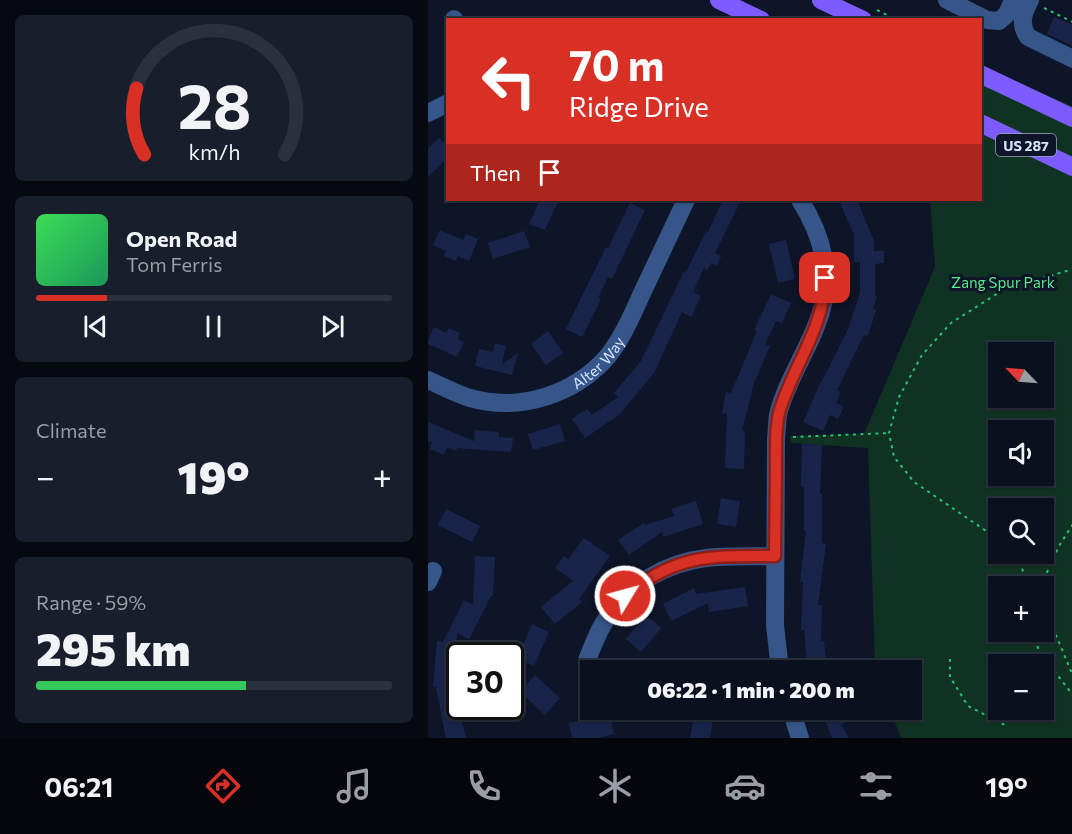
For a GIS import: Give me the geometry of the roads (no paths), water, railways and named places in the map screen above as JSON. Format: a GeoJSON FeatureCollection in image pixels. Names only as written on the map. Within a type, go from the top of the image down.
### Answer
{"type":"FeatureCollection","features":[{"type":"Feature","properties":{"kind":"main road"},"geometry":{"type":"LineString","coordinates":[[719,0],[757,18]]}},
{"type":"Feature","properties":{"kind":"main road"},"geometry":{"type":"LineString","coordinates":[[822,0],[859,18]]}},
{"type":"Feature","properties":{"kind":"main road","name":"US 287"},"geometry":{"type":"LineString","coordinates":[[982,75],[1073,118]]}},
{"type":"Feature","properties":{"kind":"main road","name":"US 287"},"geometry":{"type":"LineString","coordinates":[[982,124],[1073,167]]}},
{"type":"Feature","properties":{"kind":"street"},"geometry":{"type":"LineString","coordinates":[[947,0],[987,20],[999,21],[1007,14],[1013,0]]}},
{"type":"Feature","properties":{"kind":"street"},"geometry":{"type":"LineString","coordinates":[[1035,4],[1024,13],[1022,23],[1028,37],[1073,59]]}},
{"type":"Feature","properties":{"kind":"street"},"geometry":{"type":"LineString","coordinates":[[428,113],[446,104]]}},
{"type":"Feature","properties":{"kind":"street","name":"Alter Way"},"geometry":{"type":"LineString","coordinates":[[428,380],[478,400],[514,403],[544,398],[576,384],[599,365],[620,339],[686,201]]}},
{"type":"Feature","properties":{"kind":"street"},"geometry":{"type":"LineString","coordinates":[[779,660],[775,625],[778,415],[817,324],[825,292],[825,264],[818,235],[801,201]]}},
{"type":"Feature","properties":{"kind":"street"},"geometry":{"type":"LineString","coordinates":[[587,660],[605,620],[616,605],[630,591],[652,576],[685,561],[775,556]]}},
{"type":"Feature","properties":{"kind":"street"},"geometry":{"type":"LineString","coordinates":[[792,720],[793,736]]}},
{"type":"Feature","properties":{"kind":"park label","name":"Zang Spur Park"},"geometry":{"type":"Point","coordinates":[1003,282]}}]}
